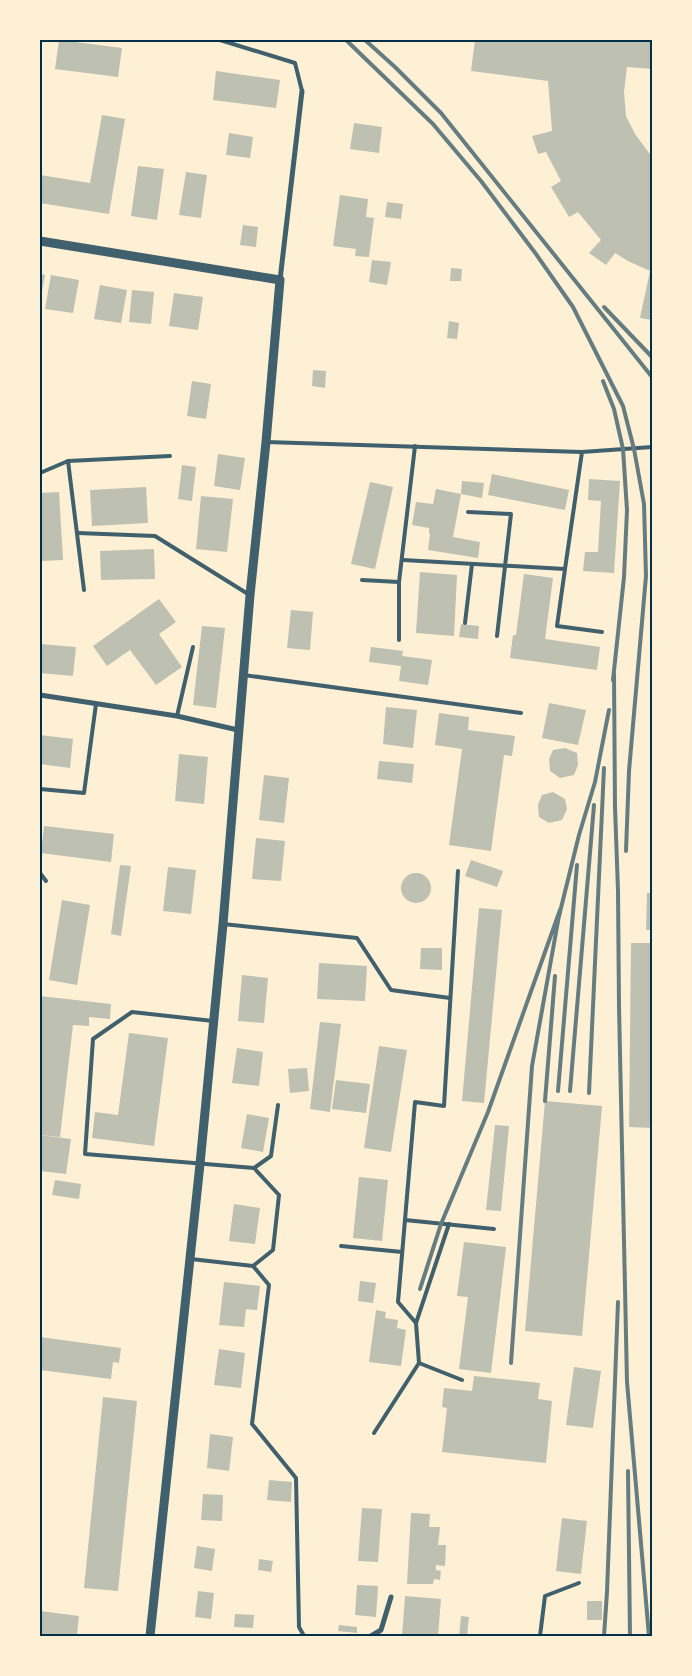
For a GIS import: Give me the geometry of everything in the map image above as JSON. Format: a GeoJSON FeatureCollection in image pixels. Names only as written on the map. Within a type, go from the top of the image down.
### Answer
{"type":"FeatureCollection","features":[{"type":"Feature","properties":{"kind":"street"},"geometry":{"type":"LineString","coordinates":[[150,1636],[200,1164],[223,924],[250,595],[280,280],[302,91]]}},
{"type":"Feature","properties":{"kind":"street"},"geometry":{"type":"LineString","coordinates":[[40,241],[280,280]]}},
{"type":"Feature","properties":{"kind":"street"},"geometry":{"type":"LineString","coordinates":[[40,695],[177,716],[238,730]]}},
{"type":"Feature","properties":{"kind":"street"},"geometry":{"type":"LineString","coordinates":[[371,1636],[381,1630],[391,1598]]}},
{"type":"Feature","properties":{"kind":"lane"},"geometry":{"type":"LineString","coordinates":[[220,40],[296,63],[302,91]]}},
{"type":"Feature","properties":{"kind":"lane"},"geometry":{"type":"LineString","coordinates":[[266,442],[582,452],[652,448]]}},
{"type":"Feature","properties":{"kind":"lane"},"geometry":{"type":"LineString","coordinates":[[399,640],[399,582],[415,446]]}},
{"type":"Feature","properties":{"kind":"lane"},"geometry":{"type":"LineString","coordinates":[[582,452],[558,626],[602,632]]}},
{"type":"Feature","properties":{"kind":"lane"},"geometry":{"type":"LineString","coordinates":[[40,473],[68,461],[170,456]]}},
{"type":"Feature","properties":{"kind":"lane"},"geometry":{"type":"LineString","coordinates":[[68,461],[84,590]]}},
{"type":"Feature","properties":{"kind":"lane"},"geometry":{"type":"LineString","coordinates":[[468,512],[511,514],[497,636]]}},
{"type":"Feature","properties":{"kind":"lane"},"geometry":{"type":"LineString","coordinates":[[78,533],[154,536],[250,595]]}},
{"type":"Feature","properties":{"kind":"lane"},"geometry":{"type":"LineString","coordinates":[[403,560],[565,569]]}},
{"type":"Feature","properties":{"kind":"lane"},"geometry":{"type":"LineString","coordinates":[[465,623],[472,564]]}},
{"type":"Feature","properties":{"kind":"lane"},"geometry":{"type":"LineString","coordinates":[[362,580],[399,582]]}},
{"type":"Feature","properties":{"kind":"lane"},"geometry":{"type":"LineString","coordinates":[[177,716],[193,647]]}},
{"type":"Feature","properties":{"kind":"lane"},"geometry":{"type":"LineString","coordinates":[[244,675],[521,713]]}},
{"type":"Feature","properties":{"kind":"lane"},"geometry":{"type":"LineString","coordinates":[[40,789],[84,793],[96,704]]}},
{"type":"Feature","properties":{"kind":"lane"},"geometry":{"type":"LineString","coordinates":[[416,1323],[398,1302],[415,1102],[444,1106],[458,872]]}},
{"type":"Feature","properties":{"kind":"lane"},"geometry":{"type":"LineString","coordinates":[[40,873],[46,881]]}},
{"type":"Feature","properties":{"kind":"lane"},"geometry":{"type":"LineString","coordinates":[[223,924],[357,938],[390,990],[450,998]]}},
{"type":"Feature","properties":{"kind":"lane"},"geometry":{"type":"LineString","coordinates":[[213,1021],[132,1012],[93,1039],[85,1154],[254,1168],[272,1156],[278,1105]]}},
{"type":"Feature","properties":{"kind":"lane"},"geometry":{"type":"LineString","coordinates":[[253,1266],[273,1250],[279,1196],[254,1168]]}},
{"type":"Feature","properties":{"kind":"lane"},"geometry":{"type":"LineString","coordinates":[[405,1220],[494,1229]]}},
{"type":"Feature","properties":{"kind":"lane"},"geometry":{"type":"LineString","coordinates":[[374,1433],[419,1364],[416,1323],[449,1224]]}},
{"type":"Feature","properties":{"kind":"lane"},"geometry":{"type":"LineString","coordinates":[[341,1246],[402,1252]]}},
{"type":"Feature","properties":{"kind":"lane"},"geometry":{"type":"LineString","coordinates":[[190,1259],[253,1266],[269,1285],[252,1424],[296,1478],[299,1627],[304,1636]]}},
{"type":"Feature","properties":{"kind":"lane"},"geometry":{"type":"LineString","coordinates":[[419,1364],[462,1380]]}},
{"type":"Feature","properties":{"kind":"lane"},"geometry":{"type":"LineString","coordinates":[[540,1636],[545,1596],[579,1583]]}},
{"type":"Feature","properties":{"kind":"building"},"geometry":{"type":"Polygon","coordinates":[[[59,40],[122,48],[118,77],[55,69],[59,40]]]}},
{"type":"Feature","properties":{"kind":"building"},"geometry":{"type":"Polygon","coordinates":[[[475,40],[652,40],[652,69],[627,67],[624,92],[626,116],[635,134],[652,157],[652,320],[640,318],[650,271],[615,253],[606,265],[589,253],[601,240],[578,212],[569,217],[551,187],[561,181],[546,152],[538,154],[532,136],[552,131],[548,81],[471,71],[475,40]]]}},
{"type":"Feature","properties":{"kind":"building"},"geometry":{"type":"Polygon","coordinates":[[[216,71],[280,80],[276,108],[213,100],[216,71]]]}},
{"type":"Feature","properties":{"kind":"building"},"geometry":{"type":"Polygon","coordinates":[[[102,115],[125,119],[109,214],[40,203],[40,175],[90,183],[102,115]]]}},
{"type":"Feature","properties":{"kind":"building"},"geometry":{"type":"Polygon","coordinates":[[[354,123],[382,127],[379,153],[350,149],[354,123]]]}},
{"type":"Feature","properties":{"kind":"building"},"geometry":{"type":"Polygon","coordinates":[[[229,133],[253,137],[250,158],[226,155],[229,133]]]}},
{"type":"Feature","properties":{"kind":"building"},"geometry":{"type":"Polygon","coordinates":[[[138,166],[164,169],[157,220],[131,216],[138,166]]]}},
{"type":"Feature","properties":{"kind":"building"},"geometry":{"type":"Polygon","coordinates":[[[186,172],[207,175],[201,218],[179,215],[186,172]]]}},
{"type":"Feature","properties":{"kind":"building"},"geometry":{"type":"Polygon","coordinates":[[[340,195],[368,199],[366,217],[374,218],[369,257],[355,256],[356,249],[333,246],[340,195]]]}},
{"type":"Feature","properties":{"kind":"building"},"geometry":{"type":"Polygon","coordinates":[[[387,202],[403,204],[401,219],[385,217],[387,202]]]}},
{"type":"Feature","properties":{"kind":"building"},"geometry":{"type":"Polygon","coordinates":[[[243,225],[258,227],[256,247],[240,245],[243,225]]]}},
{"type":"Feature","properties":{"kind":"building"},"geometry":{"type":"Polygon","coordinates":[[[372,260],[391,262],[387,285],[369,282],[372,260]]]}},
{"type":"Feature","properties":{"kind":"building"},"geometry":{"type":"Polygon","coordinates":[[[451,268],[462,269],[461,281],[450,281],[451,268]]]}},
{"type":"Feature","properties":{"kind":"building"},"geometry":{"type":"Polygon","coordinates":[[[40,274],[45,275],[41,296],[40,296],[40,274]]]}},
{"type":"Feature","properties":{"kind":"building"},"geometry":{"type":"Polygon","coordinates":[[[51,275],[79,280],[73,313],[45,309],[51,275]]]}},
{"type":"Feature","properties":{"kind":"building"},"geometry":{"type":"Polygon","coordinates":[[[100,285],[127,290],[121,323],[94,319],[100,285]]]}},
{"type":"Feature","properties":{"kind":"building"},"geometry":{"type":"Polygon","coordinates":[[[132,290],[154,292],[151,324],[129,322],[132,290]]]}},
{"type":"Feature","properties":{"kind":"building"},"geometry":{"type":"Polygon","coordinates":[[[174,293],[203,297],[198,330],[169,326],[174,293]]]}},
{"type":"Feature","properties":{"kind":"building"},"geometry":{"type":"Polygon","coordinates":[[[449,321],[459,323],[457,339],[447,338],[449,321]]]}},
{"type":"Feature","properties":{"kind":"building"},"geometry":{"type":"Polygon","coordinates":[[[313,370],[326,371],[325,388],[312,386],[313,370]]]}},
{"type":"Feature","properties":{"kind":"building"},"geometry":{"type":"Polygon","coordinates":[[[192,381],[211,384],[206,419],[187,416],[192,381]]]}},
{"type":"Feature","properties":{"kind":"building"},"geometry":{"type":"Polygon","coordinates":[[[218,454],[245,458],[240,490],[214,486],[218,454]]]}},
{"type":"Feature","properties":{"kind":"building"},"geometry":{"type":"Polygon","coordinates":[[[182,465],[196,467],[192,501],[178,499],[182,465]]]}},
{"type":"Feature","properties":{"kind":"building"},"geometry":{"type":"Polygon","coordinates":[[[492,474],[569,490],[565,510],[488,495],[492,474]]]}},
{"type":"Feature","properties":{"kind":"building"},"geometry":{"type":"Polygon","coordinates":[[[589,479],[620,481],[614,573],[583,571],[585,552],[598,552],[601,501],[588,500],[589,479]]]}},
{"type":"Feature","properties":{"kind":"building"},"geometry":{"type":"Polygon","coordinates":[[[462,481],[484,483],[482,498],[461,494],[462,481]]]}},
{"type":"Feature","properties":{"kind":"building"},"geometry":{"type":"Polygon","coordinates":[[[370,482],[393,487],[375,569],[351,564],[370,482]]]}},
{"type":"Feature","properties":{"kind":"building"},"geometry":{"type":"Polygon","coordinates":[[[146,487],[148,523],[92,526],[90,490],[146,487]]]}},
{"type":"Feature","properties":{"kind":"building"},"geometry":{"type":"Polygon","coordinates":[[[436,489],[461,494],[453,537],[480,542],[478,558],[428,550],[429,528],[412,525],[416,502],[433,504],[436,489]]]}},
{"type":"Feature","properties":{"kind":"building"},"geometry":{"type":"Polygon","coordinates":[[[59,492],[63,560],[40,561],[40,493],[59,492]]]}},
{"type":"Feature","properties":{"kind":"building"},"geometry":{"type":"Polygon","coordinates":[[[201,496],[233,499],[227,552],[196,549],[201,496]]]}},
{"type":"Feature","properties":{"kind":"building"},"geometry":{"type":"Polygon","coordinates":[[[154,549],[155,579],[101,580],[100,551],[154,549]]]}},
{"type":"Feature","properties":{"kind":"building"},"geometry":{"type":"Polygon","coordinates":[[[420,572],[457,575],[454,636],[416,633],[420,572]]]}},
{"type":"Feature","properties":{"kind":"building"},"geometry":{"type":"Polygon","coordinates":[[[524,574],[553,578],[545,639],[600,647],[597,670],[510,658],[513,635],[516,635],[524,574]]]}},
{"type":"Feature","properties":{"kind":"building"},"geometry":{"type":"Polygon","coordinates":[[[159,599],[176,622],[159,634],[182,667],[156,685],[130,650],[107,666],[93,646],[159,599]]]}},
{"type":"Feature","properties":{"kind":"building"},"geometry":{"type":"Polygon","coordinates":[[[291,610],[313,612],[310,650],[287,648],[291,610]]]}},
{"type":"Feature","properties":{"kind":"building"},"geometry":{"type":"Polygon","coordinates":[[[461,624],[479,626],[478,639],[459,637],[461,624]]]}},
{"type":"Feature","properties":{"kind":"building"},"geometry":{"type":"Polygon","coordinates":[[[202,626],[225,628],[216,708],[193,705],[202,626]]]}},
{"type":"Feature","properties":{"kind":"building"},"geometry":{"type":"Polygon","coordinates":[[[40,644],[76,647],[73,676],[40,673],[40,644]]]}},
{"type":"Feature","properties":{"kind":"building"},"geometry":{"type":"Polygon","coordinates":[[[371,647],[403,651],[402,656],[432,660],[428,685],[399,681],[401,666],[369,662],[371,647]]]}},
{"type":"Feature","properties":{"kind":"building"},"geometry":{"type":"Polygon","coordinates":[[[549,703],[586,710],[578,745],[542,738],[549,703]]]}},
{"type":"Feature","properties":{"kind":"building"},"geometry":{"type":"Polygon","coordinates":[[[386,707],[417,710],[413,748],[383,744],[386,707]]]}},
{"type":"Feature","properties":{"kind":"building"},"geometry":{"type":"Polygon","coordinates":[[[439,713],[469,717],[468,730],[515,736],[512,756],[504,755],[491,851],[449,845],[462,749],[435,745],[439,713]]]}},
{"type":"Feature","properties":{"kind":"building"},"geometry":{"type":"Polygon","coordinates":[[[40,735],[73,739],[70,768],[40,764],[40,735]]]}},
{"type":"Feature","properties":{"kind":"building"},"geometry":{"type":"Polygon","coordinates":[[[565,748],[577,753],[578,765],[574,775],[560,778],[550,771],[549,759],[553,750],[565,748]]]}},
{"type":"Feature","properties":{"kind":"building"},"geometry":{"type":"Polygon","coordinates":[[[179,754],[208,757],[204,804],[175,801],[179,754]]]}},
{"type":"Feature","properties":{"kind":"building"},"geometry":{"type":"Polygon","coordinates":[[[379,761],[414,764],[412,783],[377,779],[379,761]]]}},
{"type":"Feature","properties":{"kind":"building"},"geometry":{"type":"Polygon","coordinates":[[[650,770],[652,770],[652,794],[650,794],[650,770]]]}},
{"type":"Feature","properties":{"kind":"building"},"geometry":{"type":"Polygon","coordinates":[[[264,775],[289,778],[284,823],[259,820],[264,775]]]}},
{"type":"Feature","properties":{"kind":"building"},"geometry":{"type":"Polygon","coordinates":[[[553,792],[565,799],[567,809],[562,820],[549,823],[539,817],[538,805],[542,795],[553,792]]]}},
{"type":"Feature","properties":{"kind":"building"},"geometry":{"type":"Polygon","coordinates":[[[44,826],[114,834],[111,862],[41,853],[44,826]]]}},
{"type":"Feature","properties":{"kind":"building"},"geometry":{"type":"Polygon","coordinates":[[[256,838],[285,841],[281,881],[252,879],[256,838]]]}},
{"type":"Feature","properties":{"kind":"building"},"geometry":{"type":"Polygon","coordinates":[[[471,860],[503,871],[497,887],[465,876],[471,860]]]}},
{"type":"Feature","properties":{"kind":"building"},"geometry":{"type":"Polygon","coordinates":[[[120,865],[131,866],[121,936],[111,934],[120,865]]]}},
{"type":"Feature","properties":{"kind":"building"},"geometry":{"type":"Polygon","coordinates":[[[168,867],[196,870],[191,914],[163,911],[168,867]]]}},
{"type":"Feature","properties":{"kind":"building"},"geometry":{"type":"Polygon","coordinates":[[[416,873],[422,874],[430,882],[430,894],[422,902],[416,903],[410,902],[402,894],[401,888],[402,882],[410,874],[416,873]]]}},
{"type":"Feature","properties":{"kind":"building"},"geometry":{"type":"Polygon","coordinates":[[[647,893],[652,893],[652,930],[646,930],[647,893]]]}},
{"type":"Feature","properties":{"kind":"building"},"geometry":{"type":"Polygon","coordinates":[[[62,900],[90,905],[77,985],[49,980],[62,900]]]}},
{"type":"Feature","properties":{"kind":"building"},"geometry":{"type":"Polygon","coordinates":[[[479,908],[502,910],[484,1103],[462,1101],[479,908]]]}},
{"type":"Feature","properties":{"kind":"building"},"geometry":{"type":"Polygon","coordinates":[[[631,943],[652,943],[652,1128],[629,1127],[631,943]]]}},
{"type":"Feature","properties":{"kind":"building"},"geometry":{"type":"Polygon","coordinates":[[[421,948],[442,948],[442,970],[420,969],[421,948]]]}},
{"type":"Feature","properties":{"kind":"building"},"geometry":{"type":"Polygon","coordinates":[[[319,963],[367,966],[365,1001],[317,999],[319,963]]]}},
{"type":"Feature","properties":{"kind":"building"},"geometry":{"type":"Polygon","coordinates":[[[242,975],[268,978],[264,1023],[238,1021],[242,975]]]}},
{"type":"Feature","properties":{"kind":"building"},"geometry":{"type":"Polygon","coordinates":[[[40,996],[111,1004],[110,1019],[89,1017],[89,1026],[73,1025],[60,1137],[40,1135],[40,996]]]}},
{"type":"Feature","properties":{"kind":"building"},"geometry":{"type":"Polygon","coordinates":[[[320,1022],[341,1024],[330,1112],[310,1109],[320,1022]]]}},
{"type":"Feature","properties":{"kind":"building"},"geometry":{"type":"Polygon","coordinates":[[[129,1033],[168,1038],[154,1146],[92,1138],[95,1112],[118,1115],[129,1033]]]}},
{"type":"Feature","properties":{"kind":"building"},"geometry":{"type":"Polygon","coordinates":[[[379,1046],[407,1050],[391,1152],[364,1148],[379,1046]]]}},
{"type":"Feature","properties":{"kind":"building"},"geometry":{"type":"Polygon","coordinates":[[[237,1048],[263,1052],[259,1086],[232,1083],[237,1048]]]}},
{"type":"Feature","properties":{"kind":"building"},"geometry":{"type":"Polygon","coordinates":[[[307,1068],[309,1091],[290,1093],[288,1069],[307,1068]]]}},
{"type":"Feature","properties":{"kind":"building"},"geometry":{"type":"Polygon","coordinates":[[[336,1080],[370,1084],[366,1113],[332,1109],[336,1080]]]}},
{"type":"Feature","properties":{"kind":"building"},"geometry":{"type":"Polygon","coordinates":[[[545,1101],[602,1106],[582,1336],[525,1331],[545,1101]]]}},
{"type":"Feature","properties":{"kind":"building"},"geometry":{"type":"Polygon","coordinates":[[[247,1114],[269,1118],[263,1152],[241,1148],[247,1114]]]}},
{"type":"Feature","properties":{"kind":"building"},"geometry":{"type":"Polygon","coordinates":[[[495,1125],[509,1126],[501,1211],[486,1210],[495,1125]]]}},
{"type":"Feature","properties":{"kind":"building"},"geometry":{"type":"Polygon","coordinates":[[[40,1135],[71,1139],[66,1174],[40,1171],[40,1135]]]}},
{"type":"Feature","properties":{"kind":"building"},"geometry":{"type":"Polygon","coordinates":[[[359,1177],[388,1180],[382,1241],[353,1238],[359,1177]]]}},
{"type":"Feature","properties":{"kind":"building"},"geometry":{"type":"Polygon","coordinates":[[[55,1180],[81,1184],[79,1199],[52,1195],[55,1180]]]}},
{"type":"Feature","properties":{"kind":"building"},"geometry":{"type":"Polygon","coordinates":[[[234,1204],[260,1208],[255,1244],[229,1241],[234,1204]]]}},
{"type":"Feature","properties":{"kind":"building"},"geometry":{"type":"Polygon","coordinates":[[[464,1242],[506,1247],[491,1373],[459,1369],[468,1297],[457,1296],[464,1242]]]}},
{"type":"Feature","properties":{"kind":"building"},"geometry":{"type":"Polygon","coordinates":[[[360,1281],[376,1283],[373,1303],[358,1301],[360,1281]]]}},
{"type":"Feature","properties":{"kind":"building"},"geometry":{"type":"Polygon","coordinates":[[[224,1282],[260,1286],[257,1310],[246,1309],[244,1327],[219,1325],[224,1282]]]}},
{"type":"Feature","properties":{"kind":"building"},"geometry":{"type":"Polygon","coordinates":[[[376,1310],[386,1312],[385,1318],[398,1320],[397,1328],[406,1330],[401,1366],[369,1362],[376,1310]]]}},
{"type":"Feature","properties":{"kind":"building"},"geometry":{"type":"Polygon","coordinates":[[[40,1337],[121,1348],[119,1363],[113,1362],[111,1379],[40,1370],[40,1337]]]}},
{"type":"Feature","properties":{"kind":"building"},"geometry":{"type":"Polygon","coordinates":[[[219,1349],[245,1353],[241,1388],[214,1385],[219,1349]]]}},
{"type":"Feature","properties":{"kind":"building"},"geometry":{"type":"Polygon","coordinates":[[[574,1367],[601,1371],[593,1428],[566,1425],[574,1367]]]}},
{"type":"Feature","properties":{"kind":"building"},"geometry":{"type":"Polygon","coordinates":[[[474,1376],[540,1383],[538,1399],[552,1401],[546,1463],[442,1452],[447,1408],[442,1407],[444,1388],[472,1391],[474,1376]]]}},
{"type":"Feature","properties":{"kind":"building"},"geometry":{"type":"Polygon","coordinates":[[[103,1397],[137,1401],[118,1591],[84,1588],[103,1397]]]}},
{"type":"Feature","properties":{"kind":"building"},"geometry":{"type":"Polygon","coordinates":[[[210,1434],[233,1437],[229,1471],[207,1468],[210,1434]]]}},
{"type":"Feature","properties":{"kind":"building"},"geometry":{"type":"Polygon","coordinates":[[[269,1480],[292,1482],[291,1502],[267,1500],[269,1480]]]}},
{"type":"Feature","properties":{"kind":"building"},"geometry":{"type":"Polygon","coordinates":[[[203,1494],[223,1495],[222,1521],[201,1520],[203,1494]]]}},
{"type":"Feature","properties":{"kind":"building"},"geometry":{"type":"Polygon","coordinates":[[[362,1508],[382,1509],[378,1562],[358,1561],[362,1508]]]}},
{"type":"Feature","properties":{"kind":"building"},"geometry":{"type":"Polygon","coordinates":[[[411,1513],[430,1514],[429,1527],[440,1527],[438,1545],[446,1545],[445,1566],[436,1565],[436,1570],[441,1571],[440,1580],[434,1579],[433,1584],[407,1584],[411,1513]]]}},
{"type":"Feature","properties":{"kind":"building"},"geometry":{"type":"Polygon","coordinates":[[[562,1518],[587,1521],[581,1574],[556,1571],[562,1518]]]}},
{"type":"Feature","properties":{"kind":"building"},"geometry":{"type":"Polygon","coordinates":[[[197,1546],[215,1549],[212,1571],[194,1568],[197,1546]]]}},
{"type":"Feature","properties":{"kind":"building"},"geometry":{"type":"Polygon","coordinates":[[[259,1559],[273,1561],[271,1572],[258,1570],[259,1559]]]}},
{"type":"Feature","properties":{"kind":"building"},"geometry":{"type":"Polygon","coordinates":[[[357,1585],[378,1586],[376,1617],[355,1615],[357,1585]]]}},
{"type":"Feature","properties":{"kind":"building"},"geometry":{"type":"Polygon","coordinates":[[[198,1591],[214,1593],[211,1619],[195,1617],[198,1591]]]}},
{"type":"Feature","properties":{"kind":"building"},"geometry":{"type":"Polygon","coordinates":[[[405,1596],[441,1599],[438,1636],[402,1636],[405,1596]]]}},
{"type":"Feature","properties":{"kind":"building"},"geometry":{"type":"Polygon","coordinates":[[[587,1601],[602,1601],[602,1620],[587,1620],[587,1601]]]}},
{"type":"Feature","properties":{"kind":"building"},"geometry":{"type":"Polygon","coordinates":[[[40,1611],[79,1616],[77,1634],[83,1634],[83,1636],[40,1636],[40,1611]]]}},
{"type":"Feature","properties":{"kind":"building"},"geometry":{"type":"Polygon","coordinates":[[[235,1614],[254,1615],[253,1628],[234,1627],[235,1614]]]}},
{"type":"Feature","properties":{"kind":"building"},"geometry":{"type":"Polygon","coordinates":[[[461,1616],[469,1617],[467,1636],[459,1636],[461,1616]]]}},
{"type":"Feature","properties":{"kind":"building"},"geometry":{"type":"Polygon","coordinates":[[[339,1625],[357,1627],[357,1633],[338,1631],[339,1625]]]}},
{"type":"Feature","properties":{"kind":"railway"},"geometry":{"type":"LineString","coordinates":[[346,40],[433,124],[481,181],[573,307],[623,406],[634,449],[644,504],[646,576],[629,771],[626,851]]}},
{"type":"Feature","properties":{"kind":"railway"},"geometry":{"type":"LineString","coordinates":[[365,40],[441,113],[652,377]]}},
{"type":"Feature","properties":{"kind":"railway"},"geometry":{"type":"LineString","coordinates":[[604,307],[652,357]]}},
{"type":"Feature","properties":{"kind":"railway"},"geometry":{"type":"LineString","coordinates":[[603,381],[614,409],[623,449],[627,510],[624,577],[613,680]]}},
{"type":"Feature","properties":{"kind":"railway"},"geometry":{"type":"LineString","coordinates":[[614,674],[627,1382],[649,1636]]}},
{"type":"Feature","properties":{"kind":"railway"},"geometry":{"type":"LineString","coordinates":[[559,916],[579,835],[595,782],[609,710]]}},
{"type":"Feature","properties":{"kind":"railway"},"geometry":{"type":"LineString","coordinates":[[589,1093],[604,768]]}},
{"type":"Feature","properties":{"kind":"railway"},"geometry":{"type":"LineString","coordinates":[[570,1091],[594,805]]}},
{"type":"Feature","properties":{"kind":"railway"},"geometry":{"type":"LineString","coordinates":[[558,1091],[577,865]]}},
{"type":"Feature","properties":{"kind":"railway"},"geometry":{"type":"LineString","coordinates":[[420,1289],[441,1224],[488,1112],[560,910],[532,1066],[511,1363]]}},
{"type":"Feature","properties":{"kind":"railway"},"geometry":{"type":"LineString","coordinates":[[545,1101],[555,976]]}},
{"type":"Feature","properties":{"kind":"railway"},"geometry":{"type":"LineString","coordinates":[[604,1636],[618,1302]]}},
{"type":"Feature","properties":{"kind":"railway"},"geometry":{"type":"LineString","coordinates":[[628,1471],[630,1636]]}}]}
